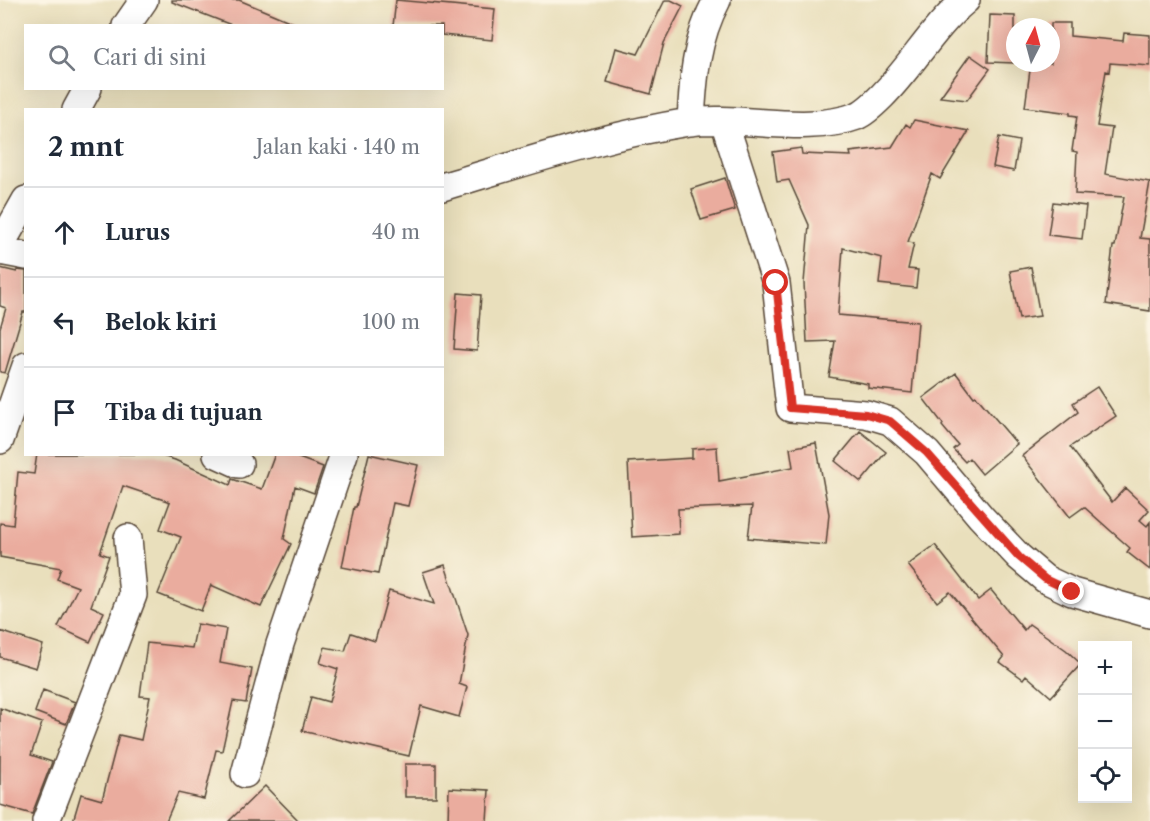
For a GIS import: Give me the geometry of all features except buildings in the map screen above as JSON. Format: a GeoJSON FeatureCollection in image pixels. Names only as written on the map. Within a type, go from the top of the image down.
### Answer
{"type":"FeatureCollection","features":[{"type":"Feature","properties":{"kind":"street"},"geometry":{"type":"LineString","coordinates":[[691,122],[694,68],[708,17],[717,0]]}},
{"type":"Feature","properties":{"kind":"street"},"geometry":{"type":"LineString","coordinates":[[444,186],[546,156],[691,122],[805,124],[858,116],[892,86],[966,0]]}},
{"type":"Feature","properties":{"kind":"street"},"geometry":{"type":"LineString","coordinates":[[77,108],[87,90]]}},
{"type":"Feature","properties":{"kind":"street"},"geometry":{"type":"LineString","coordinates":[[724,121],[776,283],[790,408],[866,414],[890,421],[927,453],[1019,557],[1045,579],[1072,592],[1150,614]]}},
{"type":"Feature","properties":{"kind":"street"},"geometry":{"type":"LineString","coordinates":[[0,246],[24,204]]}},
{"type":"Feature","properties":{"kind":"street"},"geometry":{"type":"LineString","coordinates":[[0,251],[24,256]]}},
{"type":"Feature","properties":{"kind":"street"},"geometry":{"type":"LineString","coordinates":[[0,440],[24,372]]}},
{"type":"Feature","properties":{"kind":"street"},"geometry":{"type":"LineString","coordinates":[[245,774],[280,644],[343,456]]}},
{"type":"Feature","properties":{"kind":"street"},"geometry":{"type":"LineString","coordinates":[[46,821],[133,595],[128,538]]}},
{"type":"Feature","properties":{"kind":"route"},"geometry":{"type":"LineString","coordinates":[[776,283],[790,408],[866,414],[890,421],[927,453],[981,517],[1019,557],[1045,579],[1072,592]]}}]}
